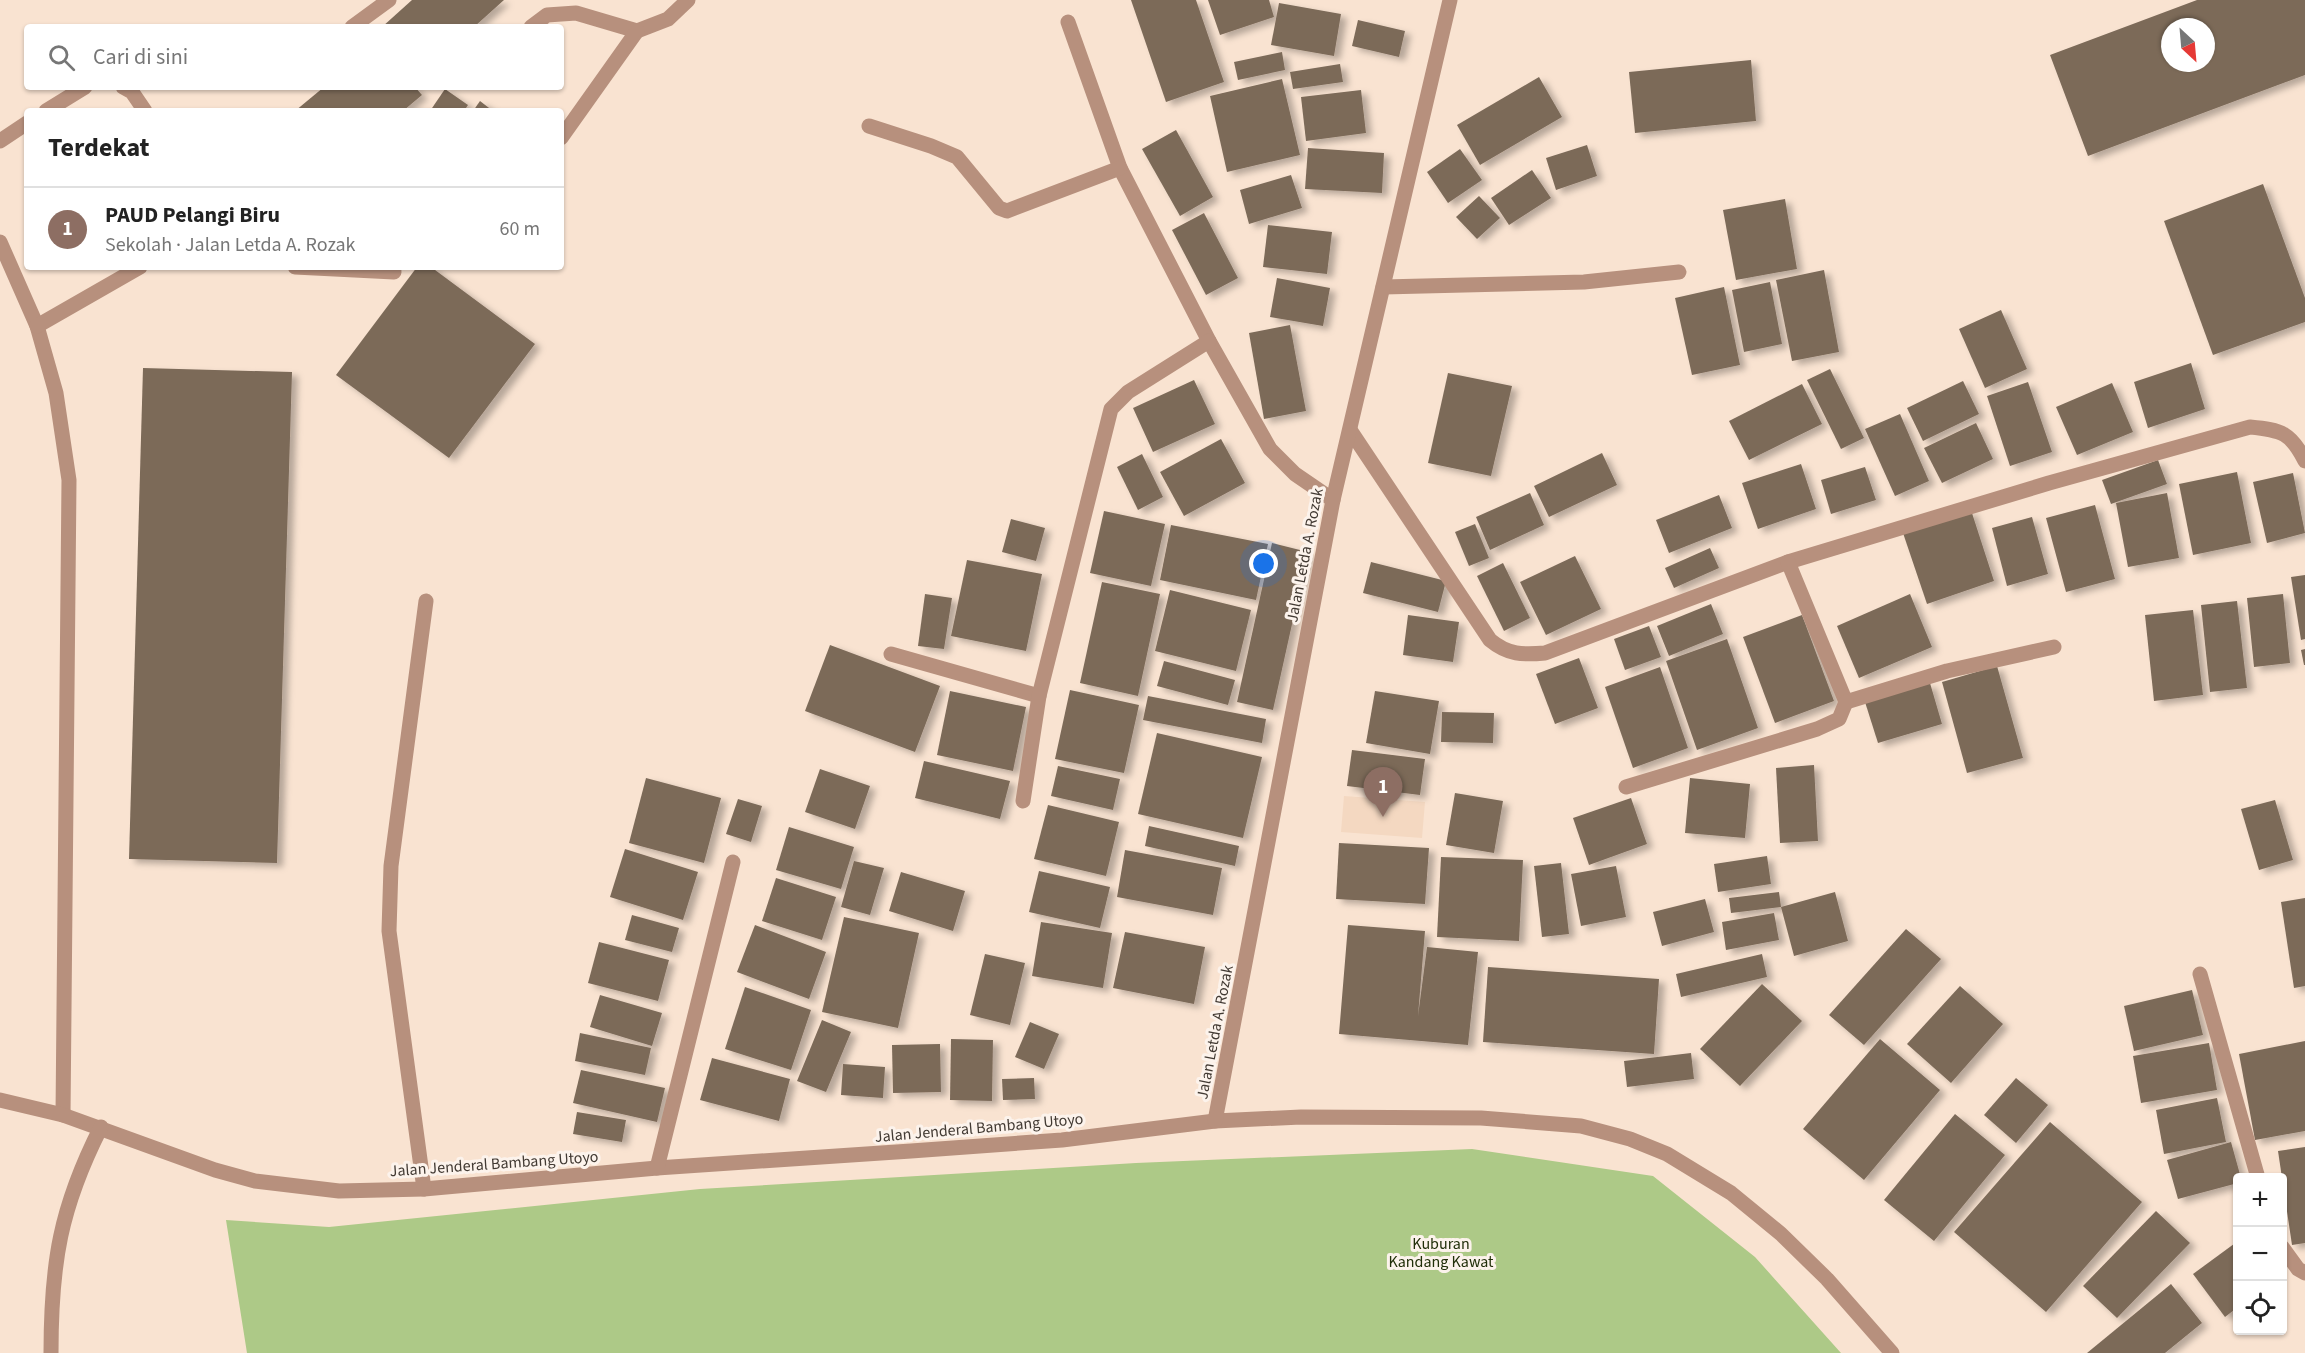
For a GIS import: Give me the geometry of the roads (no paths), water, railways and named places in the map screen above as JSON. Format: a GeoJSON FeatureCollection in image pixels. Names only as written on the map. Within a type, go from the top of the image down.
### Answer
{"type":"FeatureCollection","features":[{"type":"Feature","properties":{"kind":"street"},"geometry":{"type":"LineString","coordinates":[[564,134],[638,31],[668,19],[688,0]]}},
{"type":"Feature","properties":{"kind":"street","name":"Jalan Letda A. Rozak"},"geometry":{"type":"LineString","coordinates":[[1215,1121],[1333,500],[1450,0]]}},
{"type":"Feature","properties":{"kind":"street"},"geometry":{"type":"LineString","coordinates":[[356,24],[382,2]]}},
{"type":"Feature","properties":{"kind":"street"},"geometry":{"type":"LineString","coordinates":[[535,24],[547,15],[576,13],[638,31]]}},
{"type":"Feature","properties":{"kind":"street"},"geometry":{"type":"LineString","coordinates":[[1068,22],[1120,168],[1209,341],[1270,448],[1295,474],[1333,500]]}},
{"type":"Feature","properties":{"kind":"street"},"geometry":{"type":"LineString","coordinates":[[51,108],[80,90]]}},
{"type":"Feature","properties":{"kind":"street"},"geometry":{"type":"LineString","coordinates":[[128,90],[144,108]]}},
{"type":"Feature","properties":{"kind":"street"},"geometry":{"type":"LineString","coordinates":[[0,141],[24,125]]}},
{"type":"Feature","properties":{"kind":"street"},"geometry":{"type":"LineString","coordinates":[[869,126],[957,157],[999,208],[1007,211],[1120,168]]}},
{"type":"Feature","properties":{"kind":"street"},"geometry":{"type":"LineString","coordinates":[[0,242],[37,326],[56,393],[69,480],[63,1115]]}},
{"type":"Feature","properties":{"kind":"street"},"geometry":{"type":"LineString","coordinates":[[37,326],[135,270]]}},
{"type":"Feature","properties":{"kind":"street"},"geometry":{"type":"LineString","coordinates":[[354,270],[394,272]]}},
{"type":"Feature","properties":{"kind":"street"},"geometry":{"type":"LineString","coordinates":[[1383,287],[1584,282],[1678,272]]}},
{"type":"Feature","properties":{"kind":"street"},"geometry":{"type":"LineString","coordinates":[[1023,801],[1039,696],[1111,409],[1128,392],[1209,341]]}},
{"type":"Feature","properties":{"kind":"street"},"geometry":{"type":"LineString","coordinates":[[1350,430],[1490,640],[1504,651],[1526,655],[1545,653],[1788,562],[2049,483],[2250,427],[2269,429],[2294,440],[2305,461]]}},
{"type":"Feature","properties":{"kind":"street"},"geometry":{"type":"LineString","coordinates":[[1626,787],[1817,729],[1839,719],[1846,702],[1788,562]]}},
{"type":"Feature","properties":{"kind":"street"},"geometry":{"type":"LineString","coordinates":[[424,1189],[389,931],[391,866],[426,601]]}},
{"type":"Feature","properties":{"kind":"street"},"geometry":{"type":"LineString","coordinates":[[1846,702],[1947,671],[2054,646]]}},
{"type":"Feature","properties":{"kind":"street"},"geometry":{"type":"LineString","coordinates":[[891,654],[1039,696]]}},
{"type":"Feature","properties":{"kind":"street"},"geometry":{"type":"LineString","coordinates":[[657,1168],[733,862]]}},
{"type":"Feature","properties":{"kind":"street"},"geometry":{"type":"LineString","coordinates":[[2200,974],[2257,1173]]}},
{"type":"Feature","properties":{"kind":"street","name":"Jalan Jenderal Bambang Utoyo"},"geometry":{"type":"LineString","coordinates":[[0,1100],[101,1127],[215,1170],[255,1181],[339,1191],[424,1189],[657,1168],[1062,1140],[1215,1121],[1301,1117],[1481,1118],[1581,1126],[1630,1139],[1667,1154],[1731,1193],[1781,1234],[1819,1271],[1892,1353]]}},
{"type":"Feature","properties":{"kind":"street"},"geometry":{"type":"LineString","coordinates":[[51,1353],[51,1297],[67,1204],[81,1165],[101,1127]]}},
{"type":"Feature","properties":{"kind":"street"},"geometry":{"type":"LineString","coordinates":[[2287,1253],[2298,1269],[2305,1273]]}},
{"type":"Feature","properties":{"kind":"place","name":"PAUD Pelangi Biru"},"geometry":{"type":"Point","coordinates":[1383,817]}},
{"type":"Feature","properties":{"kind":"park label","name":"Kuburan Kandang Kawat"},"geometry":{"type":"Point","coordinates":[1441,1252]}}]}
